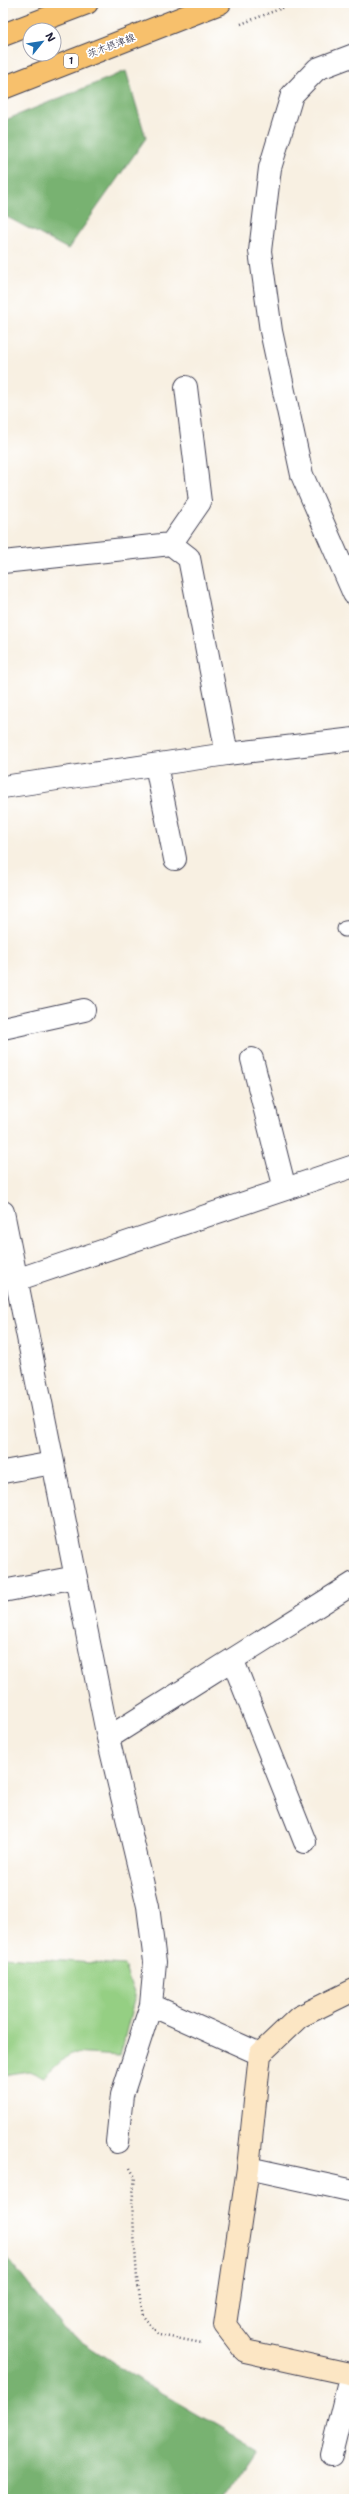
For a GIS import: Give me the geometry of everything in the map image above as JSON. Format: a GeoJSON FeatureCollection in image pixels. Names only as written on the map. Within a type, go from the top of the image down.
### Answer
{"type":"FeatureCollection","features":[{"type":"Feature","properties":{"kind":"main road"},"geometry":{"type":"LineString","coordinates":[[3,35],[87,3]]}},
{"type":"Feature","properties":{"kind":"main road","name":"茨木摂津線"},"geometry":{"type":"LineString","coordinates":[[3,88],[220,3]]}},
{"type":"Feature","properties":{"kind":"street"},"geometry":{"type":"LineString","coordinates":[[354,55],[317,70],[292,95],[270,168],[260,251],[271,331],[302,475],[354,594]]}},
{"type":"Feature","properties":{"kind":"street"},"geometry":{"type":"LineString","coordinates":[[170,544],[200,502],[186,387]]}},
{"type":"Feature","properties":{"kind":"street"},"geometry":{"type":"LineString","coordinates":[[3,562],[170,544],[189,558],[227,754]]}},
{"type":"Feature","properties":{"kind":"street"},"geometry":{"type":"LineString","coordinates":[[3,787],[227,754],[354,739]]}},
{"type":"Feature","properties":{"kind":"street"},"geometry":{"type":"LineString","coordinates":[[156,764],[175,859]]}},
{"type":"Feature","properties":{"kind":"street"},"geometry":{"type":"LineString","coordinates":[[3,1028],[84,1010]]}},
{"type":"Feature","properties":{"kind":"street"},"geometry":{"type":"LineString","coordinates":[[252,1059],[285,1189]]}},
{"type":"Feature","properties":{"kind":"street"},"geometry":{"type":"LineString","coordinates":[[16,1280],[354,1166]]}},
{"type":"Feature","properties":{"kind":"street"},"geometry":{"type":"LineString","coordinates":[[3,1212],[108,1738],[148,1906],[155,1962],[152,2004],[122,2095],[117,2142]]}},
{"type":"Feature","properties":{"kind":"street"},"geometry":{"type":"LineString","coordinates":[[3,1472],[53,1464]]}},
{"type":"Feature","properties":{"kind":"street"},"geometry":{"type":"LineString","coordinates":[[3,1592],[76,1577]]}},
{"type":"Feature","properties":{"kind":"street"},"geometry":{"type":"LineString","coordinates":[[108,1738],[233,1661],[354,1583]]}},
{"type":"Feature","properties":{"kind":"street"},"geometry":{"type":"LineString","coordinates":[[233,1661],[305,1842]]}},
{"type":"Feature","properties":{"kind":"street"},"geometry":{"type":"LineString","coordinates":[[332,2455],[352,2375],[245,2351],[225,2325],[248,2168],[260,2054],[299,2017],[354,1990]]}},
{"type":"Feature","properties":{"kind":"street"},"geometry":{"type":"LineString","coordinates":[[152,2004],[260,2054]]}},
{"type":"Feature","properties":{"kind":"street"},"geometry":{"type":"LineString","coordinates":[[248,2168],[354,2191]]}},
{"type":"Feature","properties":{"kind":"path"},"geometry":{"type":"LineString","coordinates":[[117,2142],[135,2177],[132,2202],[137,2279],[143,2316],[159,2335],[190,2342]]}},
{"type":"Feature","properties":{"kind":"green space"},"geometry":{"type":"Polygon","coordinates":[[[126,71],[146,138],[68,249],[3,215],[3,121],[126,71]]]}},
{"type":"Feature","properties":{"kind":"green space"},"geometry":{"type":"Polygon","coordinates":[[[3,1957],[124,1965],[135,1996],[120,2056],[70,2053],[44,2077],[30,2071],[3,2075],[3,1957]]]}},
{"type":"Feature","properties":{"kind":"green space"},"geometry":{"type":"Polygon","coordinates":[[[3,2252],[65,2331],[142,2381],[257,2448],[222,2499],[3,2499],[3,2252]]]}}]}
